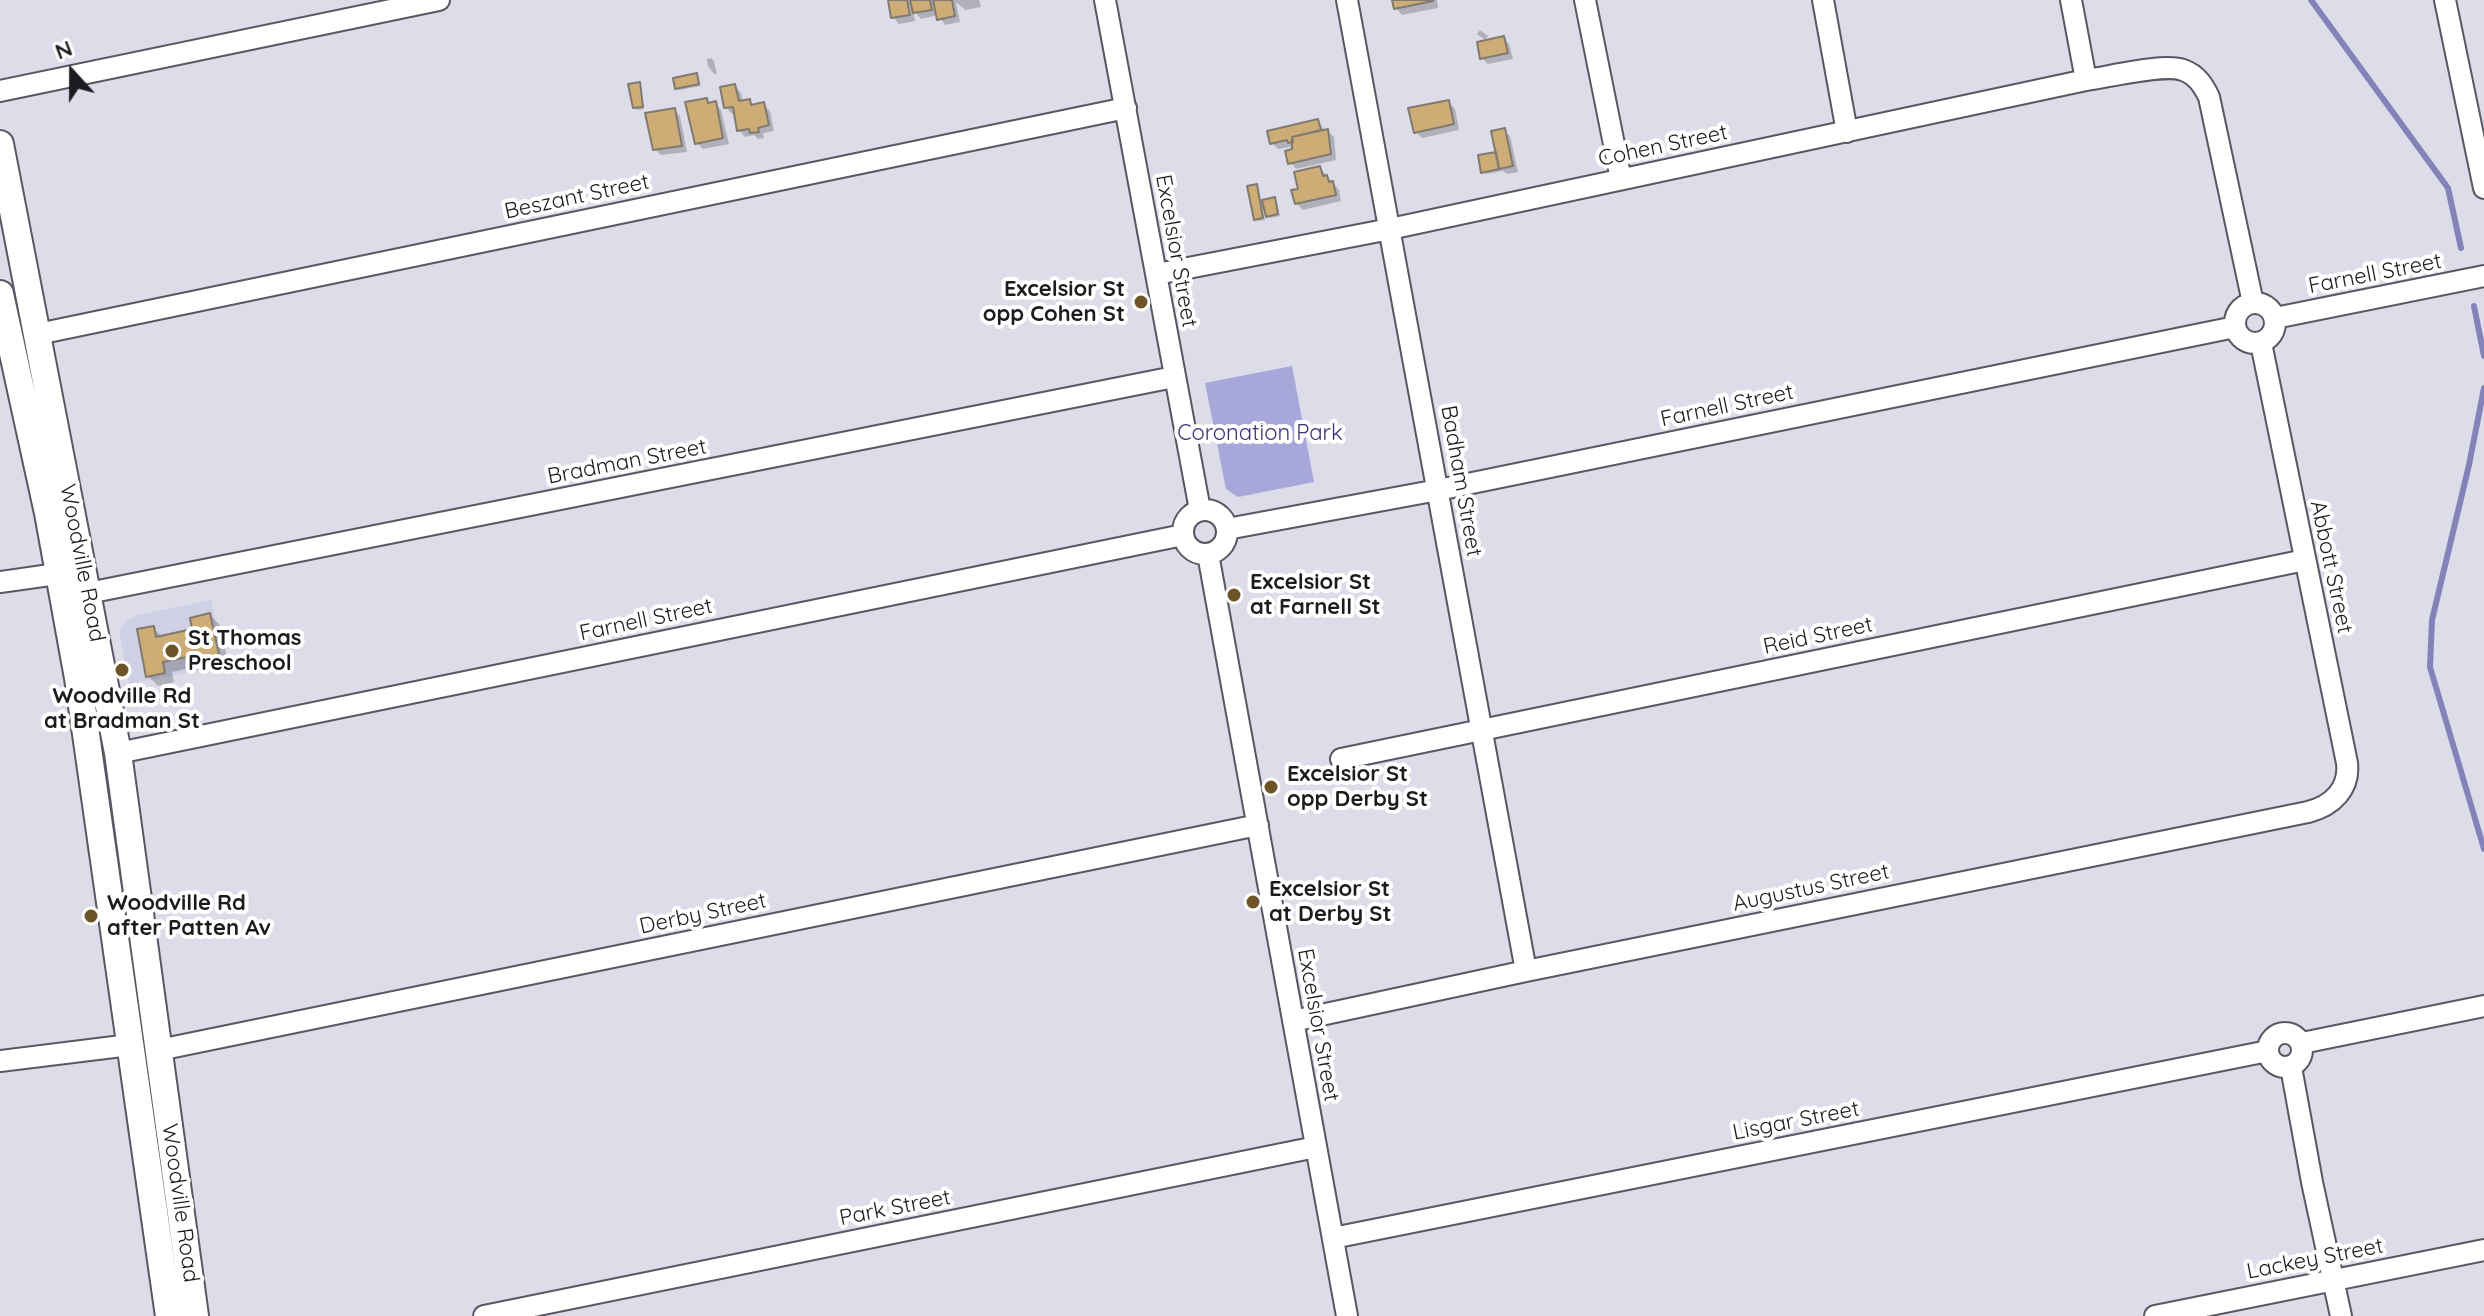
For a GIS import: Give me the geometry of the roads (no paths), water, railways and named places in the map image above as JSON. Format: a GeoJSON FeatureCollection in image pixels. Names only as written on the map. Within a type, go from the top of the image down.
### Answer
{"type":"FeatureCollection","features":[{"type":"Feature","properties":{"kind":"main road","name":"Woodville Road"},"geometry":{"type":"LineString","coordinates":[[0,144],[118,753],[195,1316]]}},
{"type":"Feature","properties":{"kind":"main road","name":"Woodville Road"},"geometry":{"type":"LineString","coordinates":[[0,294],[48,513],[78,678],[169,1316]]}},
{"type":"Feature","properties":{"kind":"street"},"geometry":{"type":"LineString","coordinates":[[0,91],[439,0]]}},
{"type":"Feature","properties":{"kind":"street","name":"Excelsior Street"},"geometry":{"type":"LineString","coordinates":[[1105,0],[1200,510]]}},
{"type":"Feature","properties":{"kind":"street","name":"Badham Street"},"geometry":{"type":"LineString","coordinates":[[1347,0],[1526,971]]}},
{"type":"Feature","properties":{"kind":"street"},"geometry":{"type":"LineString","coordinates":[[1585,0],[1621,179]]}},
{"type":"Feature","properties":{"kind":"street"},"geometry":{"type":"LineString","coordinates":[[1823,0],[1847,132]]}},
{"type":"Feature","properties":{"kind":"street"},"geometry":{"type":"LineString","coordinates":[[2071,0],[2086,80]]}},
{"type":"Feature","properties":{"kind":"street"},"geometry":{"type":"LineString","coordinates":[[2445,0],[2484,188]]}},
{"type":"Feature","properties":{"kind":"street","name":"Cohen Street"},"geometry":{"type":"LineString","coordinates":[[1157,274],[1390,229],[2086,80],[2180,69],[2201,82],[2209,97],[2253,303]]}},
{"type":"Feature","properties":{"kind":"street","name":"Beszant Street"},"geometry":{"type":"LineString","coordinates":[[38,334],[1126,108]]}},
{"type":"Feature","properties":{"kind":"street","name":"Farnell Street"},"geometry":{"type":"LineString","coordinates":[[2275,318],[2484,276]]}},
{"type":"Feature","properties":{"kind":"street"},"geometry":{"type":"LineString","coordinates":[[2253,303],[2269,308],[2275,318],[2274,331],[2261,343],[2247,342],[2235,327],[2237,314],[2253,303]]}},
{"type":"Feature","properties":{"kind":"street","name":"Farnell Street"},"geometry":{"type":"LineString","coordinates":[[1227,529],[1438,490],[2235,327]]}},
{"type":"Feature","properties":{"kind":"street","name":"Abbott Street"},"geometry":{"type":"LineString","coordinates":[[2261,343],[2347,763],[2346,780],[2335,798]]}},
{"type":"Feature","properties":{"kind":"street","name":"Bradman Street"},"geometry":{"type":"LineString","coordinates":[[88,593],[1174,377]]}},
{"type":"Feature","properties":{"kind":"street"},"geometry":{"type":"LineString","coordinates":[[1208,509],[1221,516],[1227,529],[1225,543],[1208,554],[1201,554],[1189,547],[1183,535],[1185,522],[1200,510],[1208,509]]}},
{"type":"Feature","properties":{"kind":"street","name":"Farnell Street"},"geometry":{"type":"LineString","coordinates":[[118,753],[1183,535]]}},
{"type":"Feature","properties":{"kind":"street","name":"Excelsior Street"},"geometry":{"type":"LineString","coordinates":[[1208,554],[1347,1316]]}},
{"type":"Feature","properties":{"kind":"street","name":"Reid Street"},"geometry":{"type":"LineString","coordinates":[[1341,759],[2305,560]]}},
{"type":"Feature","properties":{"kind":"street"},"geometry":{"type":"LineString","coordinates":[[0,582],[57,574]]}},
{"type":"Feature","properties":{"kind":"street","name":"Augustus Street"},"geometry":{"type":"LineString","coordinates":[[1293,1021],[2308,812],[2319,809],[2335,798]]}},
{"type":"Feature","properties":{"kind":"street","name":"Derby Street"},"geometry":{"type":"LineString","coordinates":[[159,1050],[1258,825]]}},
{"type":"Feature","properties":{"kind":"street"},"geometry":{"type":"LineString","coordinates":[[2302,1043],[2484,1006]]}},
{"type":"Feature","properties":{"kind":"street"},"geometry":{"type":"LineString","coordinates":[[2282,1033],[2294,1035],[2302,1043],[2302,1055],[2291,1067],[2275,1065],[2268,1051],[2272,1039],[2282,1033]]}},
{"type":"Feature","properties":{"kind":"street"},"geometry":{"type":"LineString","coordinates":[[0,1061],[130,1045]]}},
{"type":"Feature","properties":{"kind":"street","name":"Lisgar Street"},"geometry":{"type":"LineString","coordinates":[[1333,1238],[2268,1051]]}},
{"type":"Feature","properties":{"kind":"street"},"geometry":{"type":"LineString","coordinates":[[2291,1067],[2341,1316]]}},
{"type":"Feature","properties":{"kind":"street","name":"Park Street"},"geometry":{"type":"LineString","coordinates":[[484,1316],[1316,1147]]}},
{"type":"Feature","properties":{"kind":"street","name":"Lackey Street"},"geometry":{"type":"LineString","coordinates":[[2155,1316],[2484,1250]]}},
{"type":"Feature","properties":{"kind":"waterway"},"geometry":{"type":"LineString","coordinates":[[2311,0],[2448,188],[2461,248]]}},
{"type":"Feature","properties":{"kind":"waterway"},"geometry":{"type":"LineString","coordinates":[[2474,306],[2484,356]]}},
{"type":"Feature","properties":{"kind":"waterway"},"geometry":{"type":"LineString","coordinates":[[2484,388],[2432,620],[2430,667],[2484,849]]}},
{"type":"Feature","properties":{"kind":"place","name":"Excelsior St opp Cohen St"},"geometry":{"type":"Point","coordinates":[1141,302]}},
{"type":"Feature","properties":{"kind":"place","name":"Excelsior St at Farnell St"},"geometry":{"type":"Point","coordinates":[1234,595]}},
{"type":"Feature","properties":{"kind":"place","name":"St Thomas Preschool"},"geometry":{"type":"Point","coordinates":[172,651]}},
{"type":"Feature","properties":{"kind":"place","name":"Woodville Rd at Bradman St"},"geometry":{"type":"Point","coordinates":[122,670]}},
{"type":"Feature","properties":{"kind":"place","name":"Excelsior St opp Derby St"},"geometry":{"type":"Point","coordinates":[1271,787]}},
{"type":"Feature","properties":{"kind":"place","name":"Excelsior St at Derby St"},"geometry":{"type":"Point","coordinates":[1253,902]}},
{"type":"Feature","properties":{"kind":"place","name":"Woodville Rd after Patten Av"},"geometry":{"type":"Point","coordinates":[91,916]}},
{"type":"Feature","properties":{"kind":"park label","name":"Coronation Park"},"geometry":{"type":"Point","coordinates":[1260,433]}}]}
